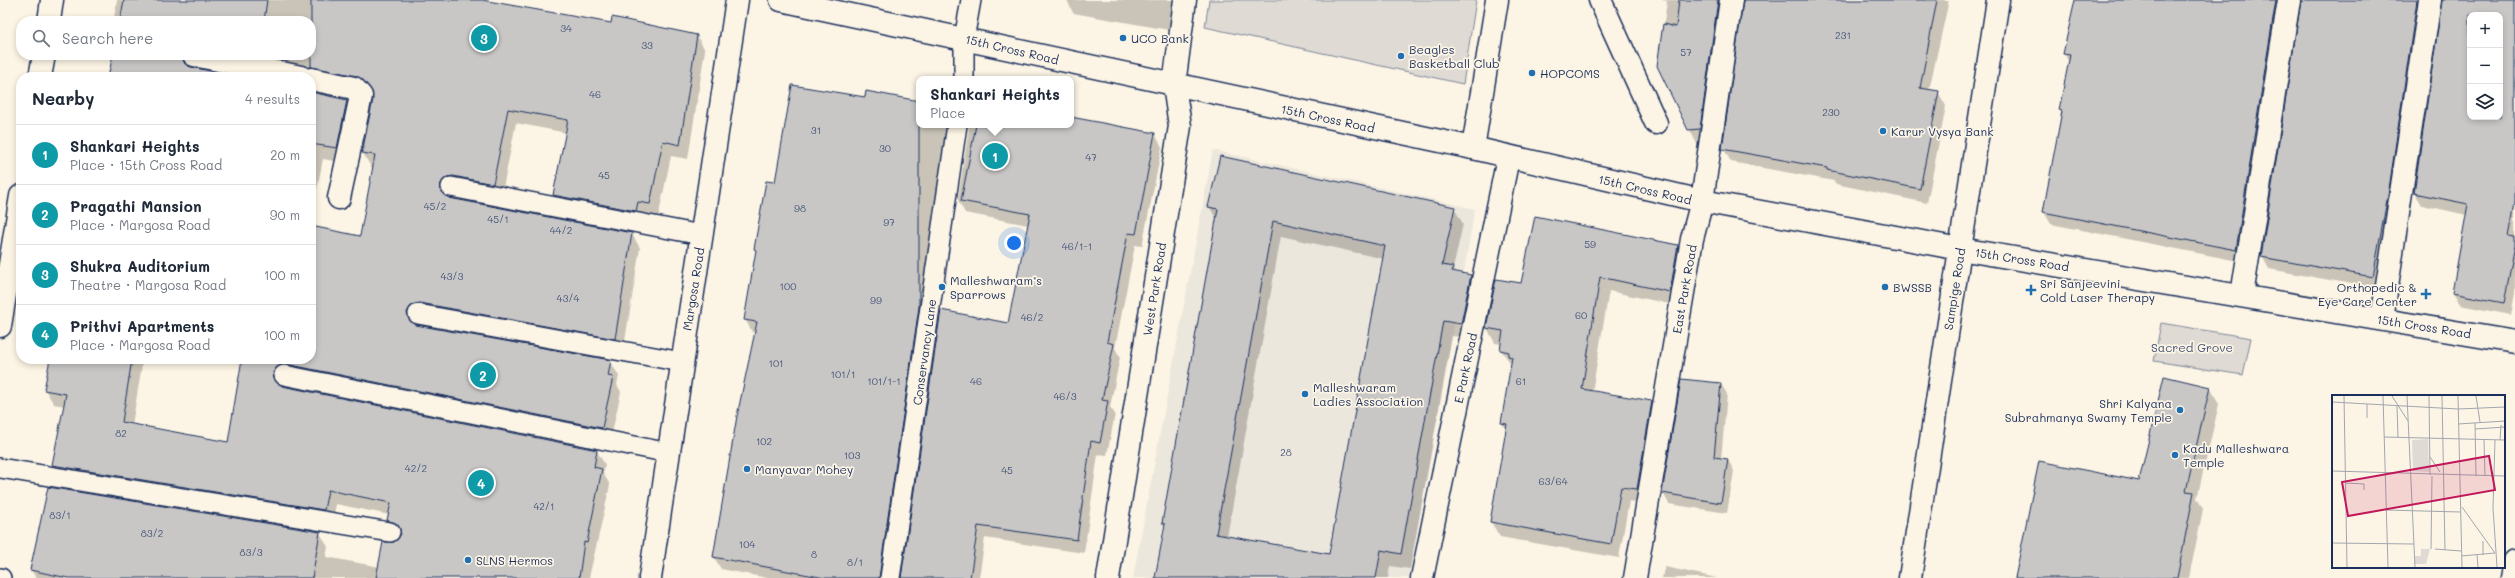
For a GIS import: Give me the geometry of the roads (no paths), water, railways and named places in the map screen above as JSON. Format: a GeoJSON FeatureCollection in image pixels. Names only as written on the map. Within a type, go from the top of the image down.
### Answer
{"type":"FeatureCollection","features":[{"type":"Feature","properties":{"kind":"street"},"geometry":{"type":"LineString","coordinates":[[50,16],[52,0]]}},
{"type":"Feature","properties":{"kind":"street","name":"Margosa Road"},"geometry":{"type":"LineString","coordinates":[[650,578],[737,0]]}},
{"type":"Feature","properties":{"kind":"street","name":"15th Cross Road"},"geometry":{"type":"LineString","coordinates":[[781,0],[1473,148],[1508,158],[1702,201],[1960,249],[2242,295],[2515,342]]}},
{"type":"Feature","properties":{"kind":"street","name":"West Park Road"},"geometry":{"type":"LineString","coordinates":[[1108,578],[1180,126],[1174,85],[1185,0]]}},
{"type":"Feature","properties":{"kind":"street"},"geometry":{"type":"LineString","coordinates":[[1473,148],[1497,0]]}},
{"type":"Feature","properties":{"kind":"street"},"geometry":{"type":"LineString","coordinates":[[1600,0],[1656,123]]}},
{"type":"Feature","properties":{"kind":"street","name":"East Park Road"},"geometry":{"type":"LineString","coordinates":[[1635,578],[1691,247],[1702,201],[1731,0]]}},
{"type":"Feature","properties":{"kind":"street","name":"Sampige Road"},"geometry":{"type":"LineString","coordinates":[[1910,578],[1998,0]]}},
{"type":"Feature","properties":{"kind":"street"},"geometry":{"type":"LineString","coordinates":[[2242,295],[2289,0]]}},
{"type":"Feature","properties":{"kind":"street"},"geometry":{"type":"LineString","coordinates":[[2382,319],[2430,0]]}},
{"type":"Feature","properties":{"kind":"street"},"geometry":{"type":"LineString","coordinates":[[41,72],[43,60]]}},
{"type":"Feature","properties":{"kind":"street"},"geometry":{"type":"LineString","coordinates":[[218,60],[277,72]]}},
{"type":"Feature","properties":{"kind":"street"},"geometry":{"type":"LineString","coordinates":[[316,80],[354,88],[361,96],[339,198]]}},
{"type":"Feature","properties":{"kind":"street","name":"E Park Road"},"geometry":{"type":"LineString","coordinates":[[1422,578],[1508,158]]}},
{"type":"Feature","properties":{"kind":"street"},"geometry":{"type":"LineString","coordinates":[[0,326],[16,227]]}},
{"type":"Feature","properties":{"kind":"street"},"geometry":{"type":"LineString","coordinates":[[2512,578],[2515,562]]}},
{"type":"Feature","properties":{"kind":"lane"},"geometry":{"type":"LineString","coordinates":[[964,76],[964,38],[971,0]]}},
{"type":"Feature","properties":{"kind":"lane","name":"Conservancy Lane"},"geometry":{"type":"LineString","coordinates":[[890,578],[957,128]]}},
{"type":"Feature","properties":{"kind":"lane"},"geometry":{"type":"LineString","coordinates":[[450,187],[701,235]]}},
{"type":"Feature","properties":{"kind":"lane"},"geometry":{"type":"LineString","coordinates":[[418,314],[682,362]]}},
{"type":"Feature","properties":{"kind":"lane"},"geometry":{"type":"LineString","coordinates":[[284,375],[668,453]]}},
{"type":"Feature","properties":{"kind":"lane"},"geometry":{"type":"LineString","coordinates":[[0,468],[390,532]]}},
{"type":"Feature","properties":{"kind":"place","name":"Shukra Auditorium"},"geometry":{"type":"Point","coordinates":[484,38]}},
{"type":"Feature","properties":{"kind":"place","name":"UCO Bank"},"geometry":{"type":"Point","coordinates":[1123,38]}},
{"type":"Feature","properties":{"kind":"place","name":"Beagles Basketball Club"},"geometry":{"type":"Point","coordinates":[1401,56]}},
{"type":"Feature","properties":{"kind":"place","name":"HOPCOMS"},"geometry":{"type":"Point","coordinates":[1532,73]}},
{"type":"Feature","properties":{"kind":"place","name":"Karur Vysya Bank"},"geometry":{"type":"Point","coordinates":[1883,131]}},
{"type":"Feature","properties":{"kind":"place","name":"Shankari Heights"},"geometry":{"type":"Point","coordinates":[995,156]}},
{"type":"Feature","properties":{"kind":"place","name":"Malleshwaram’s Sparrows"},"geometry":{"type":"Point","coordinates":[942,287]}},
{"type":"Feature","properties":{"kind":"place","name":"BWSSB"},"geometry":{"type":"Point","coordinates":[1885,287]}},
{"type":"Feature","properties":{"kind":"place","name":"Sri Sanjeevini Cold Laser Therapy"},"geometry":{"type":"Point","coordinates":[2031,290]}},
{"type":"Feature","properties":{"kind":"place","name":"Orthopedic & Eye Care Center"},"geometry":{"type":"Point","coordinates":[2426,294]}},
{"type":"Feature","properties":{"kind":"place","name":"Pragathi Mansion"},"geometry":{"type":"Point","coordinates":[483,375]}},
{"type":"Feature","properties":{"kind":"place","name":"Malleshwaram Ladies Association"},"geometry":{"type":"Point","coordinates":[1305,394]}},
{"type":"Feature","properties":{"kind":"place","name":"Shri Kalyana Subrahmanya Swamy Temple"},"geometry":{"type":"Point","coordinates":[2180,410]}},
{"type":"Feature","properties":{"kind":"place","name":"Kadu Malleshwara Temple"},"geometry":{"type":"Point","coordinates":[2175,455]}},
{"type":"Feature","properties":{"kind":"place","name":"Manyavar Mohey"},"geometry":{"type":"Point","coordinates":[747,469]}},
{"type":"Feature","properties":{"kind":"place","name":"Prithvi Apartments"},"geometry":{"type":"Point","coordinates":[481,483]}},
{"type":"Feature","properties":{"kind":"place","name":"SLNS Hermos"},"geometry":{"type":"Point","coordinates":[468,560]}},
{"type":"Feature","properties":{"kind":"park label","name":"Sacred Grove"},"geometry":{"type":"Point","coordinates":[2192,347]}}]}
